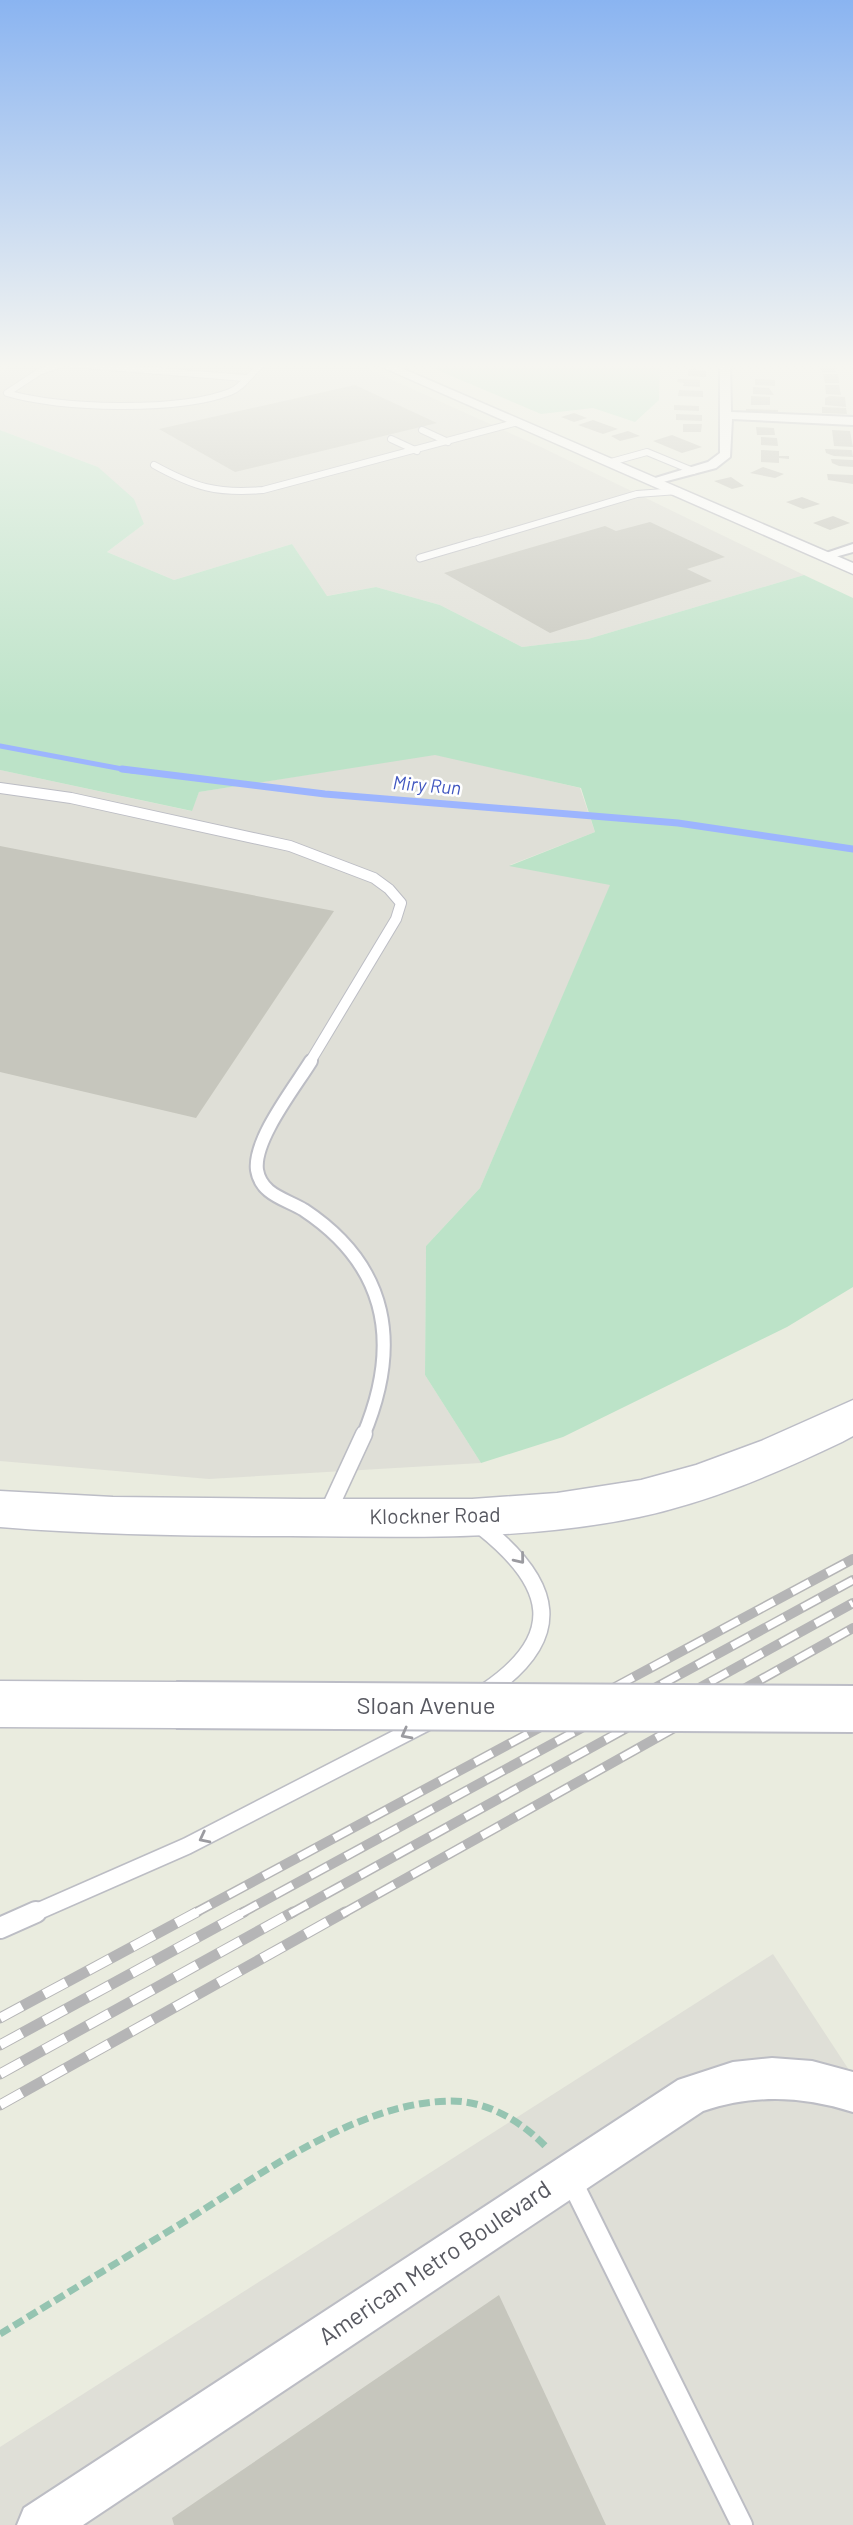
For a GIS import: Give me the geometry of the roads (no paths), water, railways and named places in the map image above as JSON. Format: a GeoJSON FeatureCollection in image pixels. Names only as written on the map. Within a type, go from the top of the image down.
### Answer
{"type":"FeatureCollection","features":[{"type":"Feature","properties":{"kind":"main road","name":"Klockner Road"},"geometry":{"type":"LineString","coordinates":[[0,1509],[139,1517],[325,1518],[467,1517],[573,1509],[670,1491],[759,1461],[853,1417]]}},
{"type":"Feature","properties":{"kind":"main road","name":"Sloan Avenue"},"geometry":{"type":"LineString","coordinates":[[0,1704],[853,1709]]}},
{"type":"Feature","properties":{"kind":"street"},"geometry":{"type":"LineString","coordinates":[[657,482],[853,569]]}},
{"type":"Feature","properties":{"kind":"street"},"geometry":{"type":"LineString","coordinates":[[824,556],[853,548]]}},
{"type":"Feature","properties":{"kind":"street","name":"American Metro Boulevard"},"geometry":{"type":"LineString","coordinates":[[41,2525],[692,2094],[720,2084],[779,2076],[809,2079],[853,2092]]}},
{"type":"Feature","properties":{"kind":"lane"},"geometry":{"type":"LineString","coordinates":[[184,482],[201,491],[232,494],[294,482]]}},
{"type":"Feature","properties":{"kind":"lane"},"geometry":{"type":"LineString","coordinates":[[420,558],[636,494],[657,482]]}},
{"type":"Feature","properties":{"kind":"lane"},"geometry":{"type":"LineString","coordinates":[[636,494],[678,491]]}},
{"type":"Feature","properties":{"kind":"lane"},"geometry":{"type":"LineString","coordinates":[[0,788],[56,796],[236,832],[295,849],[377,879],[394,892],[401,903],[396,919],[268,1131],[257,1158],[258,1177],[270,1193],[304,1210],[342,1242],[366,1278],[382,1311],[387,1350],[379,1388],[325,1518]]}},
{"type":"Feature","properties":{"kind":"lane"},"geometry":{"type":"LineString","coordinates":[[0,1928],[187,1846],[322,1778],[512,1675],[522,1663],[540,1630],[540,1592],[526,1567],[507,1544],[467,1517]]}},
{"type":"Feature","properties":{"kind":"lane"},"geometry":{"type":"LineString","coordinates":[[568,2174],[742,2525]]}},
{"type":"Feature","properties":{"kind":"waterway","name":"Miry Run"},"geometry":{"type":"LineString","coordinates":[[0,746],[123,769]]}},
{"type":"Feature","properties":{"kind":"waterway","name":"Miry Run"},"geometry":{"type":"LineString","coordinates":[[123,769],[325,794],[678,823],[853,849]]}},
{"type":"Feature","properties":{"kind":"waterway","name":"Miry Run"},"geometry":{"type":"LineString","coordinates":[[123,769],[133,771]]}},
{"type":"Feature","properties":{"kind":"railway"},"geometry":{"type":"LineString","coordinates":[[193,1914],[853,1559]]}},
{"type":"Feature","properties":{"kind":"railway"},"geometry":{"type":"LineString","coordinates":[[240,1914],[853,1580]]}},
{"type":"Feature","properties":{"kind":"railway"},"geometry":{"type":"LineString","coordinates":[[290,1914],[853,1603]]}},
{"type":"Feature","properties":{"kind":"railway"},"geometry":{"type":"LineString","coordinates":[[342,1914],[853,1628]]}},
{"type":"Feature","properties":{"kind":"railway"},"geometry":{"type":"LineString","coordinates":[[0,2018],[197,1912]]}},
{"type":"Feature","properties":{"kind":"railway"},"geometry":{"type":"LineString","coordinates":[[0,2045],[244,1912]]}},
{"type":"Feature","properties":{"kind":"railway"},"geometry":{"type":"LineString","coordinates":[[0,2074],[293,1912]]}},
{"type":"Feature","properties":{"kind":"railway"},"geometry":{"type":"LineString","coordinates":[[0,2105],[345,1912]]}}]}
